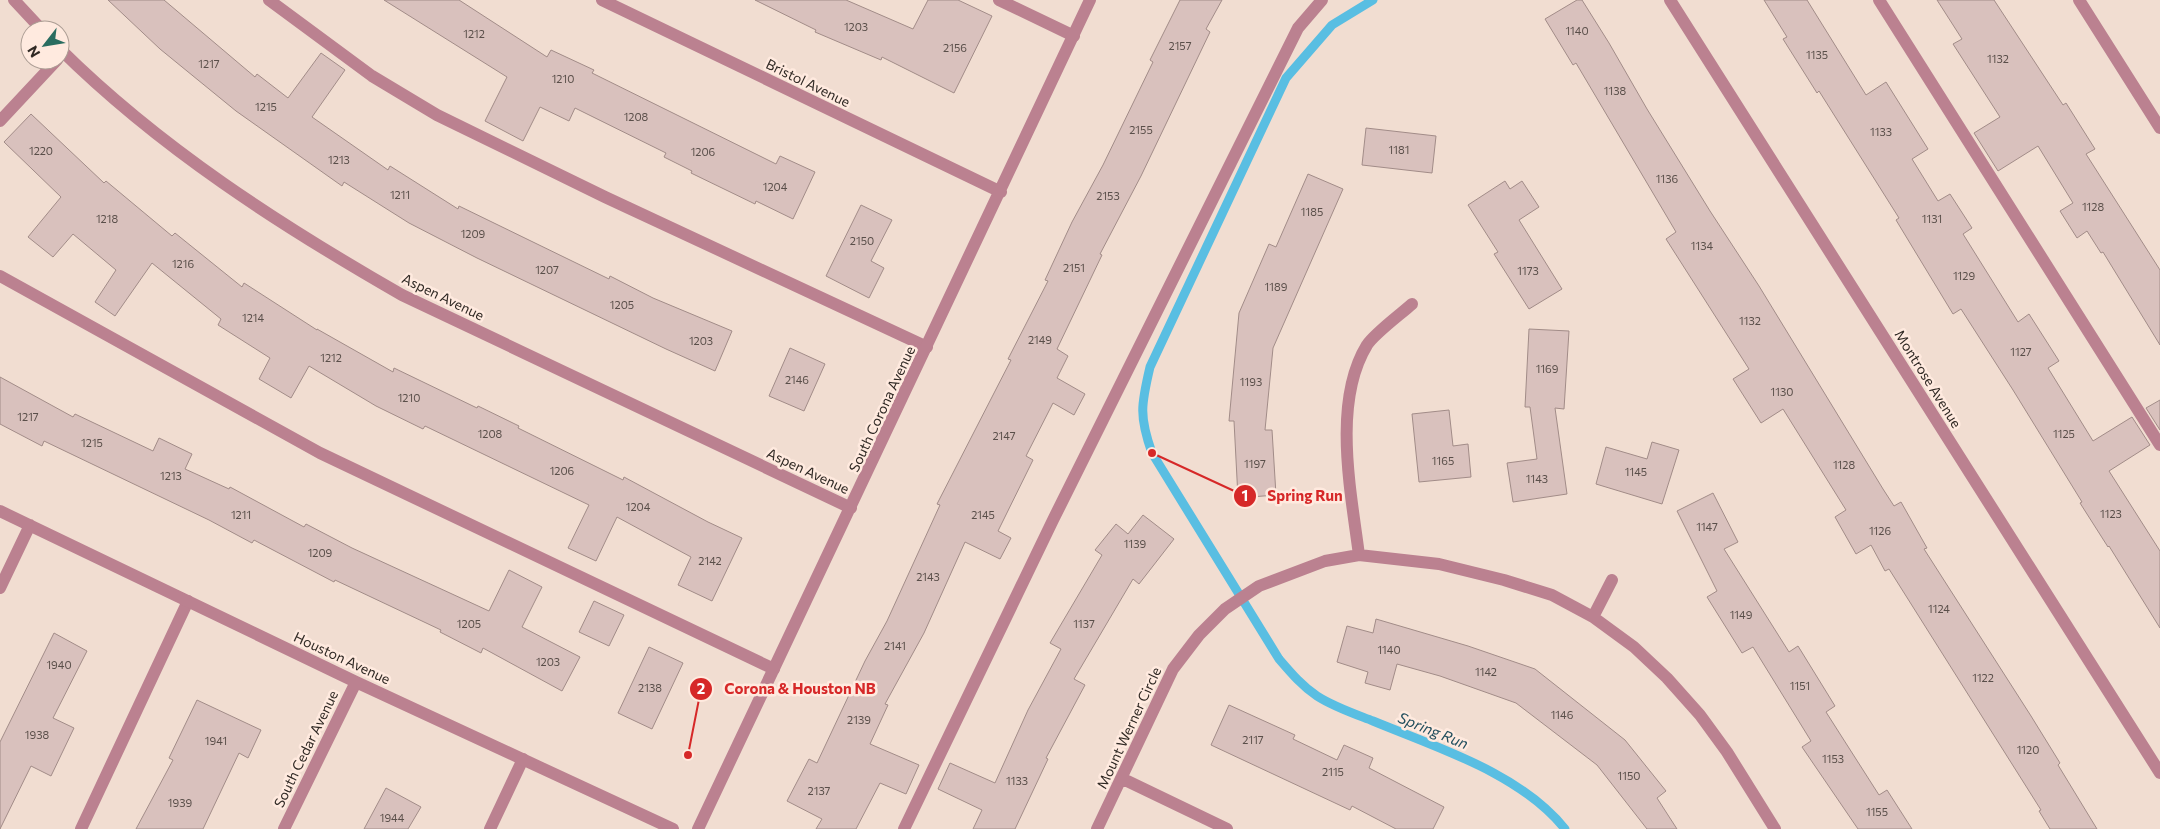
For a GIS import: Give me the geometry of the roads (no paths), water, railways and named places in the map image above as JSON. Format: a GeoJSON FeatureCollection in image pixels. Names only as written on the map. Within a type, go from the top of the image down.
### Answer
{"type":"FeatureCollection","features":[{"type":"Feature","properties":{"kind":"street"},"geometry":{"type":"LineString","coordinates":[[14,0],[33,20]]}},
{"type":"Feature","properties":{"kind":"street"},"geometry":{"type":"LineString","coordinates":[[269,0],[285,14],[372,76],[437,115],[605,197],[927,348]]}},
{"type":"Feature","properties":{"kind":"street","name":"Bristol Avenue"},"geometry":{"type":"LineString","coordinates":[[602,0],[1000,192]]}},
{"type":"Feature","properties":{"kind":"street"},"geometry":{"type":"LineString","coordinates":[[999,0],[1074,36]]}},
{"type":"Feature","properties":{"kind":"street","name":"South Corona Avenue"},"geometry":{"type":"LineString","coordinates":[[698,829],[1090,0]]}},
{"type":"Feature","properties":{"kind":"street"},"geometry":{"type":"LineString","coordinates":[[904,829],[1057,511],[1298,28],[1322,0]]}},
{"type":"Feature","properties":{"kind":"street","name":"Montrose Avenue"},"geometry":{"type":"LineString","coordinates":[[1670,0],[2160,773]]}},
{"type":"Feature","properties":{"kind":"street"},"geometry":{"type":"LineString","coordinates":[[1879,0],[2160,445]]}},
{"type":"Feature","properties":{"kind":"street"},"geometry":{"type":"LineString","coordinates":[[2078,0],[2160,128]]}},
{"type":"Feature","properties":{"kind":"street","name":"Aspen Avenue"},"geometry":{"type":"LineString","coordinates":[[70,63],[150,129],[233,190],[288,228],[402,295],[851,508]]}},
{"type":"Feature","properties":{"kind":"street"},"geometry":{"type":"LineString","coordinates":[[0,121],[46,70]]}},
{"type":"Feature","properties":{"kind":"street"},"geometry":{"type":"LineString","coordinates":[[0,276],[320,453],[774,669]]}},
{"type":"Feature","properties":{"kind":"street"},"geometry":{"type":"LineString","coordinates":[[1359,555],[1352,498],[1348,442],[1348,404],[1353,381],[1368,344],[1412,304]]}},
{"type":"Feature","properties":{"kind":"street","name":"Houston Avenue"},"geometry":{"type":"LineString","coordinates":[[0,511],[356,682],[673,829]]}},
{"type":"Feature","properties":{"kind":"street"},"geometry":{"type":"LineString","coordinates":[[0,588],[30,525]]}},
{"type":"Feature","properties":{"kind":"street","name":"Mount Werner Circle"},"geometry":{"type":"LineString","coordinates":[[1097,829],[1173,669],[1199,635],[1225,609],[1259,586],[1325,561],[1359,555],[1438,564],[1504,580],[1552,594],[1593,616],[1634,647],[1700,715],[1727,752],[1775,829]]}},
{"type":"Feature","properties":{"kind":"street"},"geometry":{"type":"LineString","coordinates":[[1593,616],[1612,580]]}},
{"type":"Feature","properties":{"kind":"street"},"geometry":{"type":"LineString","coordinates":[[81,829],[188,601]]}},
{"type":"Feature","properties":{"kind":"street","name":"South Cedar Avenue"},"geometry":{"type":"LineString","coordinates":[[284,829],[356,682]]}},
{"type":"Feature","properties":{"kind":"street"},"geometry":{"type":"LineString","coordinates":[[490,829],[523,759]]}},
{"type":"Feature","properties":{"kind":"street"},"geometry":{"type":"LineString","coordinates":[[1121,778],[1227,829]]}},
{"type":"Feature","properties":{"kind":"waterway","name":"Spring Run"},"geometry":{"type":"LineString","coordinates":[[1373,0],[1332,25],[1286,78],[1150,367],[1143,401],[1145,429],[1152,453],[1279,659],[1302,684],[1317,696],[1337,707],[1450,752],[1502,777],[1546,809],[1565,829]]}},
{"type":"Feature","properties":{"kind":"place","name":"Spring Run"},"geometry":{"type":"Point","coordinates":[1152,453]}},
{"type":"Feature","properties":{"kind":"place","name":"Corona & Houston NB"},"geometry":{"type":"Point","coordinates":[688,755]}}]}
